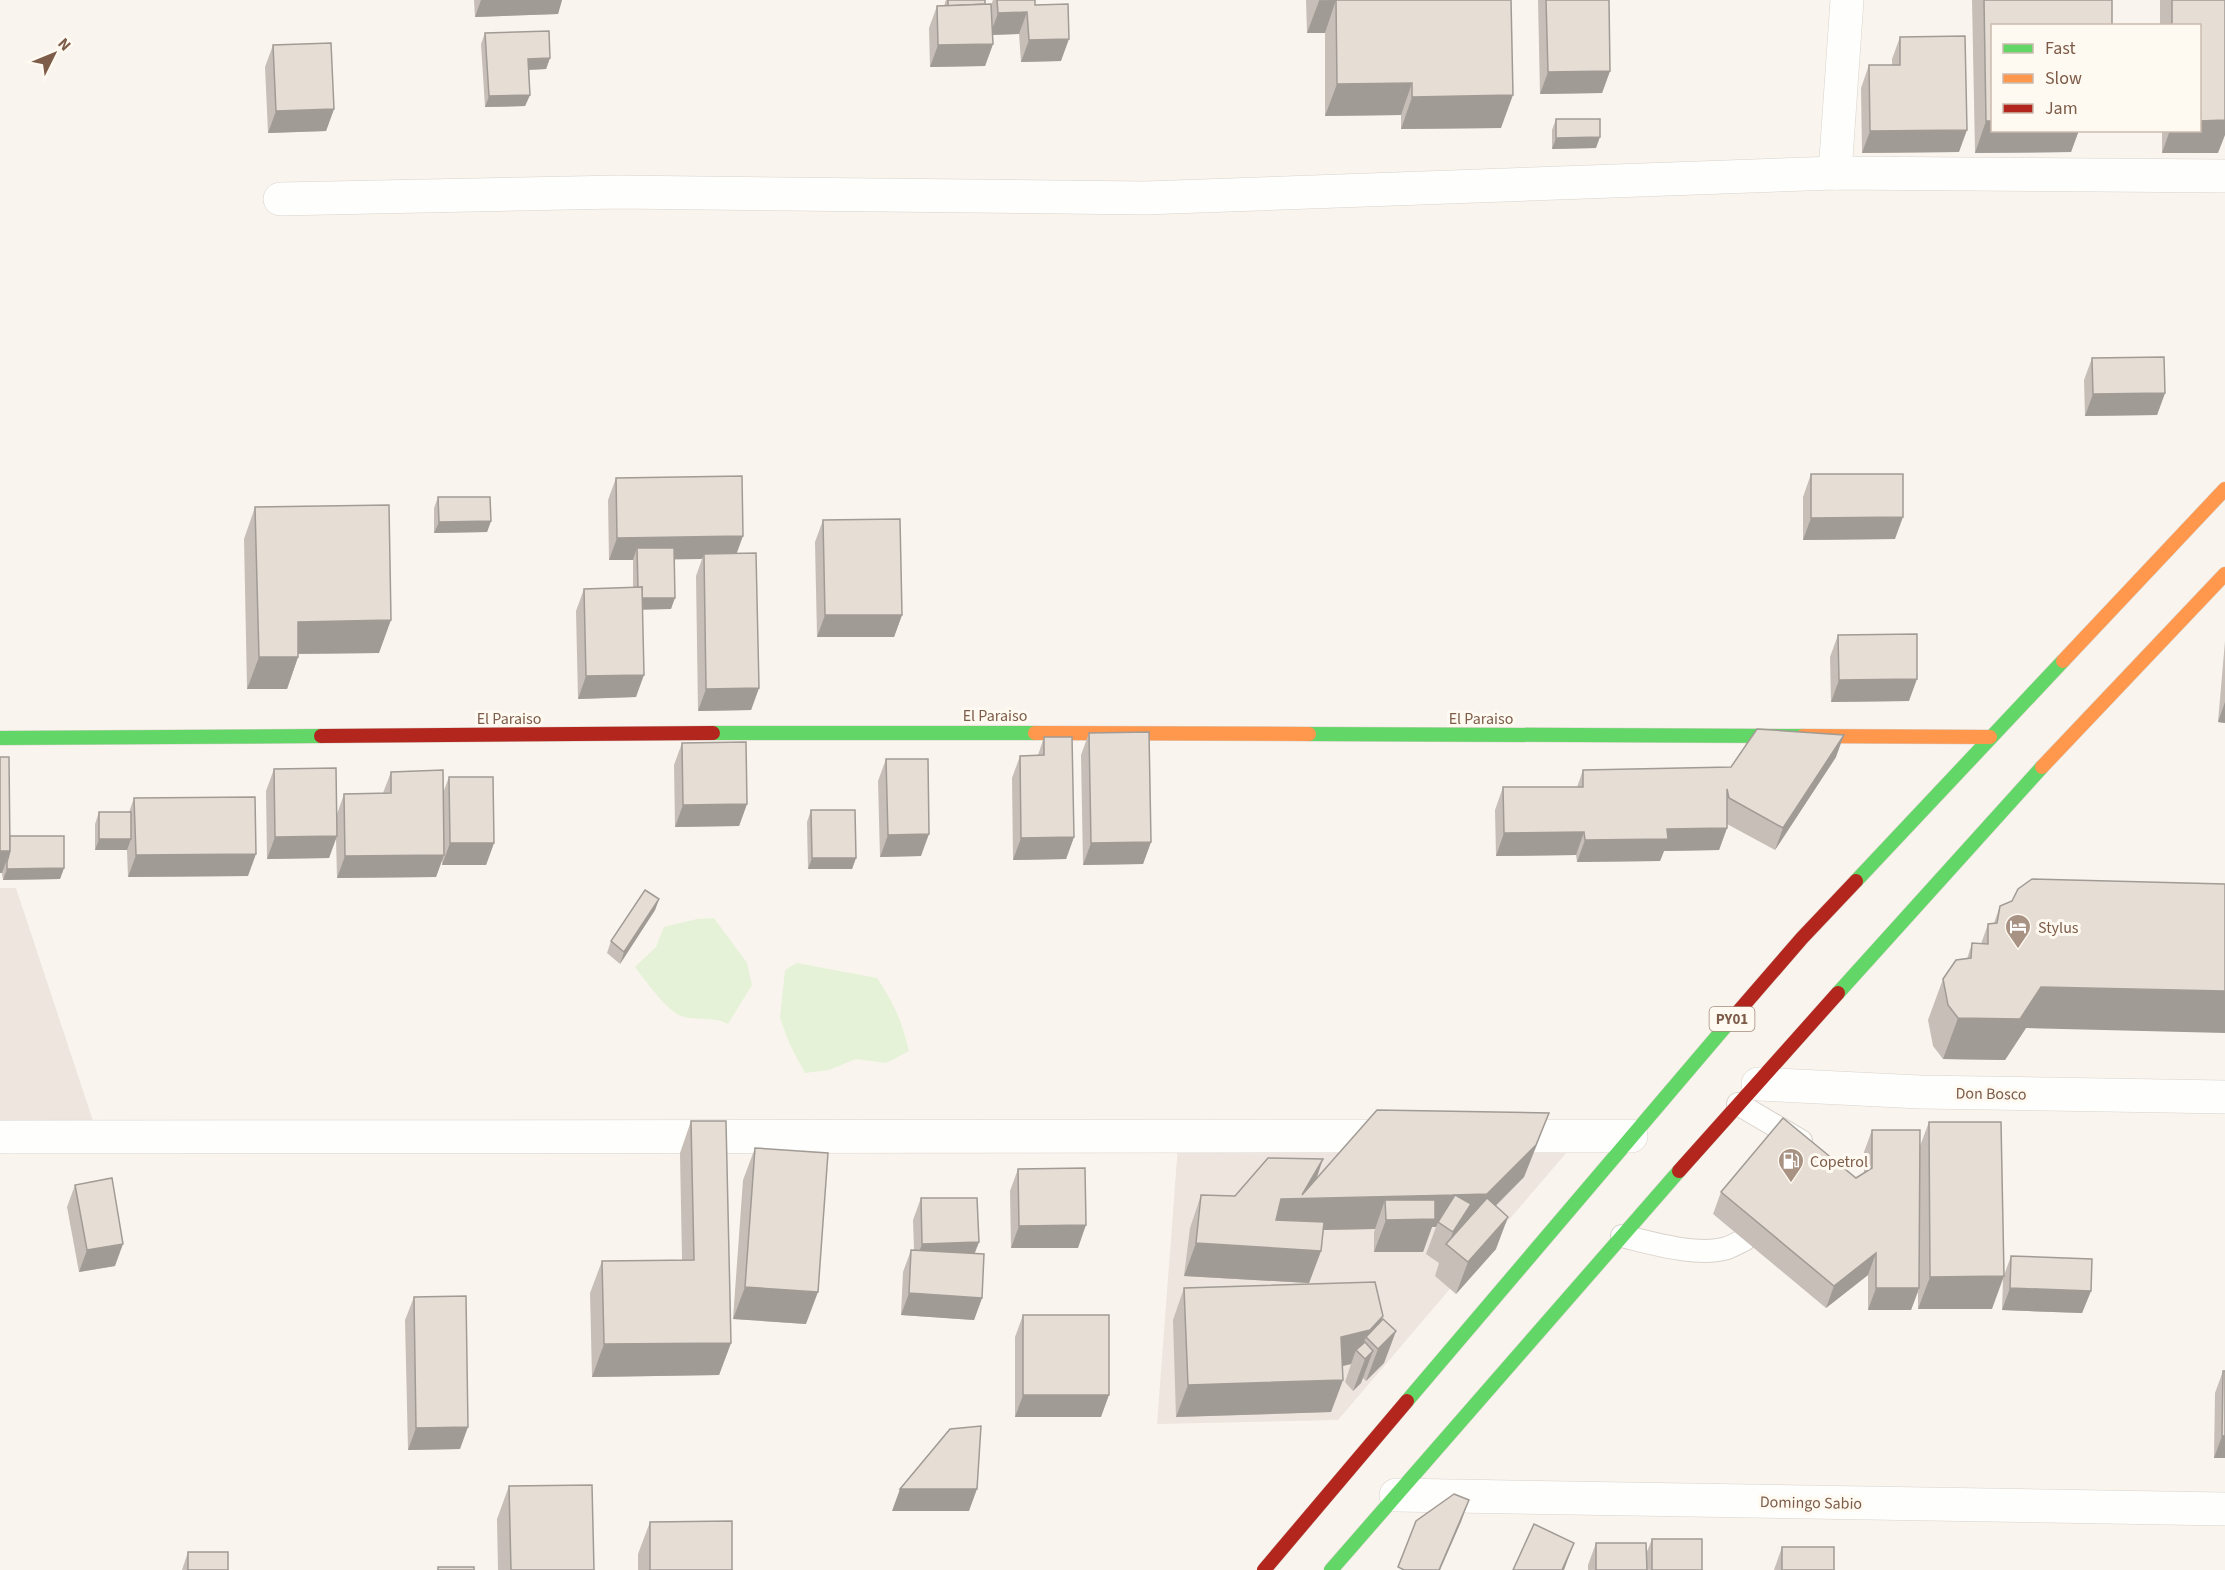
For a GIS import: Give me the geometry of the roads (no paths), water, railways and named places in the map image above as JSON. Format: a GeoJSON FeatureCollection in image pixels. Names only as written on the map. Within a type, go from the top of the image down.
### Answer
{"type":"FeatureCollection","features":[{"type":"Feature","properties":{"kind":"main road","name":"PY01"},"geometry":{"type":"LineString","coordinates":[[1264,1570],[1631,1136],[1802,938],[2225,489]]}},
{"type":"Feature","properties":{"kind":"main road"},"geometry":{"type":"LineString","coordinates":[[1331,1570],[1748,1094],[2075,730],[2225,574]]}},
{"type":"Feature","properties":{"kind":"main road","name":"El Paraiso"},"geometry":{"type":"LineString","coordinates":[[0,738],[895,732],[1990,737]]}},
{"type":"Feature","properties":{"kind":"street"},"geometry":{"type":"LineString","coordinates":[[1835,173],[1847,0]]}},
{"type":"Feature","properties":{"kind":"street"},"geometry":{"type":"LineString","coordinates":[[280,199],[618,192],[1145,198],[1835,173],[2225,176]]}},
{"type":"Feature","properties":{"kind":"street","name":"Don Bosco"},"geometry":{"type":"LineString","coordinates":[[1748,1094],[1920,1092],[2225,1097]]}},
{"type":"Feature","properties":{"kind":"street"},"geometry":{"type":"LineString","coordinates":[[0,1137],[1427,1136]]}},
{"type":"Feature","properties":{"kind":"street"},"geometry":{"type":"LineString","coordinates":[[1463,1136],[1631,1136]]}},
{"type":"Feature","properties":{"kind":"street","name":"Domingo Sabio"},"geometry":{"type":"LineString","coordinates":[[1396,1495],[2225,1509]]}},
{"type":"Feature","properties":{"kind":"lane"},"geometry":{"type":"LineString","coordinates":[[1748,1094],[1808,1146],[1814,1158]]}},
{"type":"Feature","properties":{"kind":"lane"},"geometry":{"type":"LineString","coordinates":[[1622,1236],[1666,1246],[1704,1250],[1726,1249],[1744,1240]]}},
{"type":"Feature","properties":{"kind":"place","name":"Stylus"},"geometry":{"type":"Point","coordinates":[2018,950]}},
{"type":"Feature","properties":{"kind":"place","name":"Copetrol"},"geometry":{"type":"Point","coordinates":[1791,1184]}}]}
